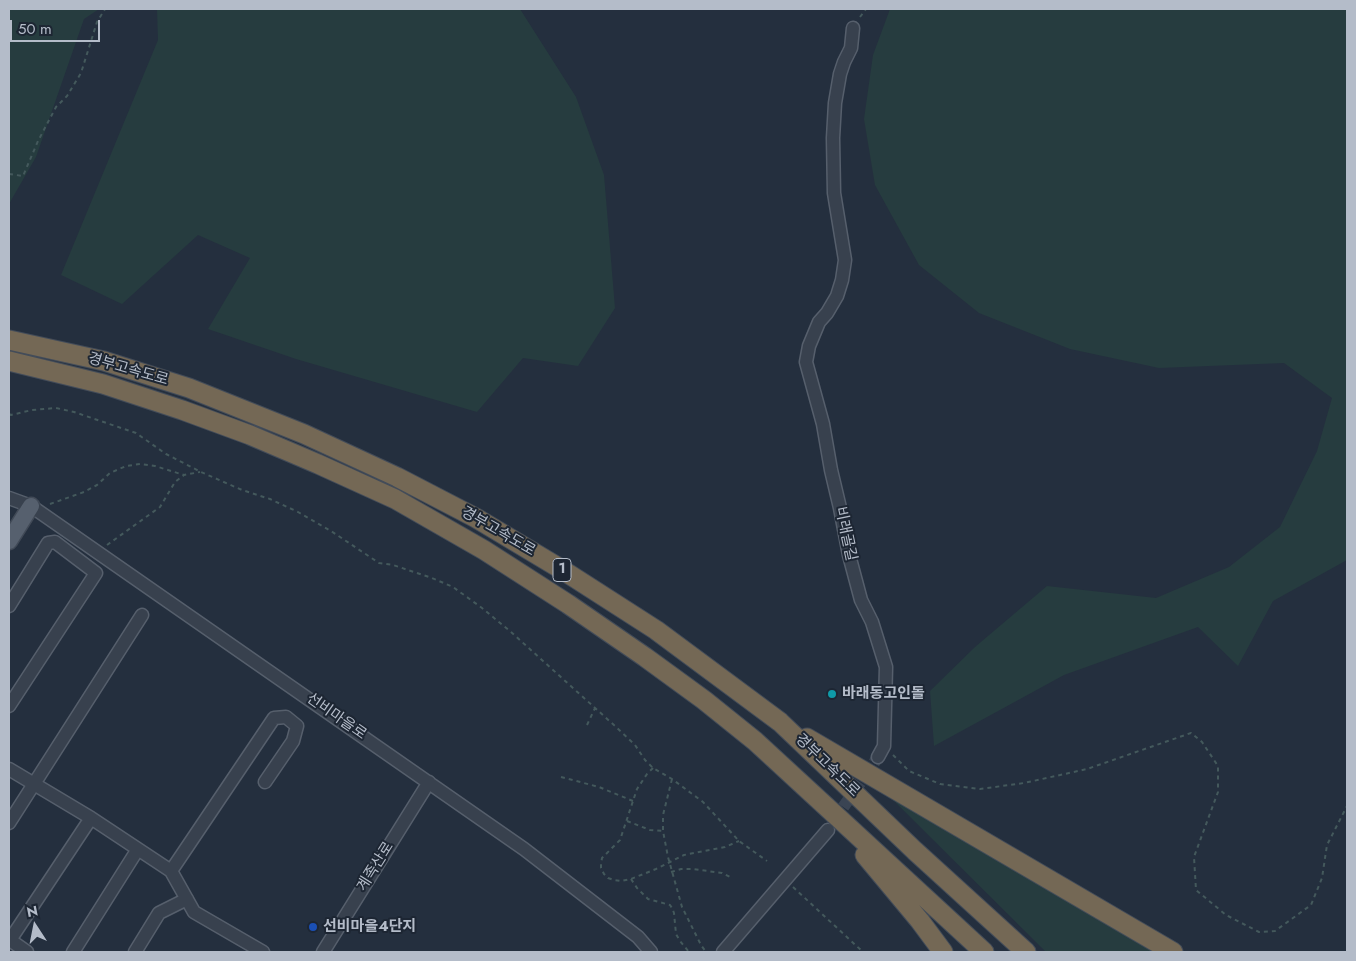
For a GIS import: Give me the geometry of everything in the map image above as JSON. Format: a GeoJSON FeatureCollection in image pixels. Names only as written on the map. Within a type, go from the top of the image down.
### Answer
{"type":"FeatureCollection","features":[{"type":"Feature","properties":{"kind":"highway","name":"경부고속도로"},"geometry":{"type":"LineString","coordinates":[[9,340],[104,361],[189,388],[304,434],[397,477],[476,518],[648,625],[780,722],[915,851],[1026,952]]}},
{"type":"Feature","properties":{"kind":"highway","name":"경부고속도로"},"geometry":{"type":"LineString","coordinates":[[9,361],[103,384],[250,435],[395,499],[484,550],[646,657],[756,741],[984,952]]}},
{"type":"Feature","properties":{"kind":"highway"},"geometry":{"type":"LineString","coordinates":[[780,722],[1173,952]]}},
{"type":"Feature","properties":{"kind":"highway"},"geometry":{"type":"LineString","coordinates":[[756,741],[840,826],[920,921],[943,952]]}},
{"type":"Feature","properties":{"kind":"main road"},"geometry":{"type":"LineString","coordinates":[[9,541],[38,507]]}},
{"type":"Feature","properties":{"kind":"street","name":"비래골길"},"geometry":{"type":"LineString","coordinates":[[853,28],[851,48],[840,74],[835,103],[833,138],[834,193],[845,260],[837,296],[819,322],[806,362],[824,424],[831,470],[861,600],[872,622],[886,667],[881,751]]}},
{"type":"Feature","properties":{"kind":"street","name":"선비마을로"},"geometry":{"type":"LineString","coordinates":[[9,498],[38,507],[524,849],[638,937],[651,952]]}},
{"type":"Feature","properties":{"kind":"street"},"geometry":{"type":"LineString","coordinates":[[9,606],[48,543],[55,542],[96,573],[9,706]]}},
{"type":"Feature","properties":{"kind":"street"},"geometry":{"type":"LineString","coordinates":[[9,823],[142,615]]}},
{"type":"Feature","properties":{"kind":"street"},"geometry":{"type":"LineString","coordinates":[[171,871],[274,718],[286,717],[298,726],[293,741],[265,782]]}},
{"type":"Feature","properties":{"kind":"street"},"geometry":{"type":"LineString","coordinates":[[9,770],[91,818],[171,871],[194,912],[263,952]]}},
{"type":"Feature","properties":{"kind":"street","name":"계족산로"},"geometry":{"type":"LineString","coordinates":[[322,952],[429,782]]}},
{"type":"Feature","properties":{"kind":"street"},"geometry":{"type":"LineString","coordinates":[[27,952],[10,940],[91,818]]}},
{"type":"Feature","properties":{"kind":"street"},"geometry":{"type":"LineString","coordinates":[[723,952],[828,830]]}},
{"type":"Feature","properties":{"kind":"street"},"geometry":{"type":"LineString","coordinates":[[73,952],[138,848]]}},
{"type":"Feature","properties":{"kind":"street"},"geometry":{"type":"LineString","coordinates":[[135,952],[159,913],[187,899]]}},
{"type":"Feature","properties":{"kind":"path"},"geometry":{"type":"LineString","coordinates":[[9,174],[23,176],[38,141],[56,107],[67,96],[81,73],[98,22],[105,9]]}},
{"type":"Feature","properties":{"kind":"path"},"geometry":{"type":"LineString","coordinates":[[9,414],[56,408],[74,412],[136,433],[166,454],[201,472],[298,512],[331,531],[379,563],[409,570],[453,587],[511,632],[615,726],[635,745],[653,768],[672,779],[703,802],[739,841],[767,862]]}},
{"type":"Feature","properties":{"kind":"path"},"geometry":{"type":"LineString","coordinates":[[38,507],[84,492],[97,485],[110,473],[126,466],[140,464],[155,466],[184,475],[201,472]]}},
{"type":"Feature","properties":{"kind":"path"},"geometry":{"type":"LineString","coordinates":[[105,546],[160,507],[175,482],[184,475]]}},
{"type":"Feature","properties":{"kind":"path"},"geometry":{"type":"LineString","coordinates":[[588,725],[595,708]]}},
{"type":"Feature","properties":{"kind":"path"},"geometry":{"type":"LineString","coordinates":[[881,751],[909,771],[940,784],[980,789],[1024,783],[1087,769],[1190,733],[1202,742],[1218,766],[1218,792],[1194,857],[1196,890],[1226,914],[1259,932],[1275,931],[1311,905],[1322,878],[1327,845],[1347,806]]}},
{"type":"Feature","properties":{"kind":"path"},"geometry":{"type":"LineString","coordinates":[[653,768],[641,782],[620,840],[602,858],[601,864],[604,874],[608,878],[621,882],[684,855],[725,847],[739,841]]}},
{"type":"Feature","properties":{"kind":"path"},"geometry":{"type":"LineString","coordinates":[[561,776],[634,801]]}},
{"type":"Feature","properties":{"kind":"path"},"geometry":{"type":"LineString","coordinates":[[672,779],[663,815],[663,831],[669,863],[682,908],[706,952]]}},
{"type":"Feature","properties":{"kind":"path"},"geometry":{"type":"LineString","coordinates":[[627,821],[650,830],[663,831]]}},
{"type":"Feature","properties":{"kind":"path"},"geometry":{"type":"LineString","coordinates":[[671,872],[681,869],[693,869],[718,872],[730,877]]}},
{"type":"Feature","properties":{"kind":"path"},"geometry":{"type":"LineString","coordinates":[[631,879],[636,888],[648,899],[672,908],[676,934],[689,952]]}},
{"type":"Feature","properties":{"kind":"path"},"geometry":{"type":"LineString","coordinates":[[785,879],[863,952]]}},
{"type":"Feature","properties":{"kind":"green space"},"geometry":{"type":"Polygon","coordinates":[[[9,9],[99,9],[84,19],[36,157],[9,204],[9,9]]]}},
{"type":"Feature","properties":{"kind":"green space"},"geometry":{"type":"Polygon","coordinates":[[[157,9],[520,9],[576,97],[604,175],[615,308],[578,366],[523,358],[477,412],[296,359],[208,329],[250,258],[198,235],[122,304],[61,275],[158,40],[157,9]]]}},
{"type":"Feature","properties":{"kind":"green space"},"geometry":{"type":"Polygon","coordinates":[[[890,9],[1347,9],[1347,560],[1273,601],[1238,666],[1198,627],[1064,675],[934,746],[930,691],[975,647],[1047,586],[1156,598],[1229,567],[1280,527],[1317,451],[1332,398],[1284,363],[1159,368],[1070,349],[979,313],[919,265],[875,185],[864,119],[873,55],[890,9]]]}},
{"type":"Feature","properties":{"kind":"green space"},"geometry":{"type":"Polygon","coordinates":[[[890,797],[1155,952],[1046,952],[890,797]]]}},
{"type":"Feature","properties":{"kind":"tunnel"},"geometry":{"type":"LineString","coordinates":[[833,822],[878,757]]}},
{"type":"Feature","properties":{"kind":"place","name":"바래동고인돌"},"geometry":{"type":"Point","coordinates":[832,694]}},
{"type":"Feature","properties":{"kind":"place","name":"선비마을4단지"},"geometry":{"type":"Point","coordinates":[313,927]}}]}
